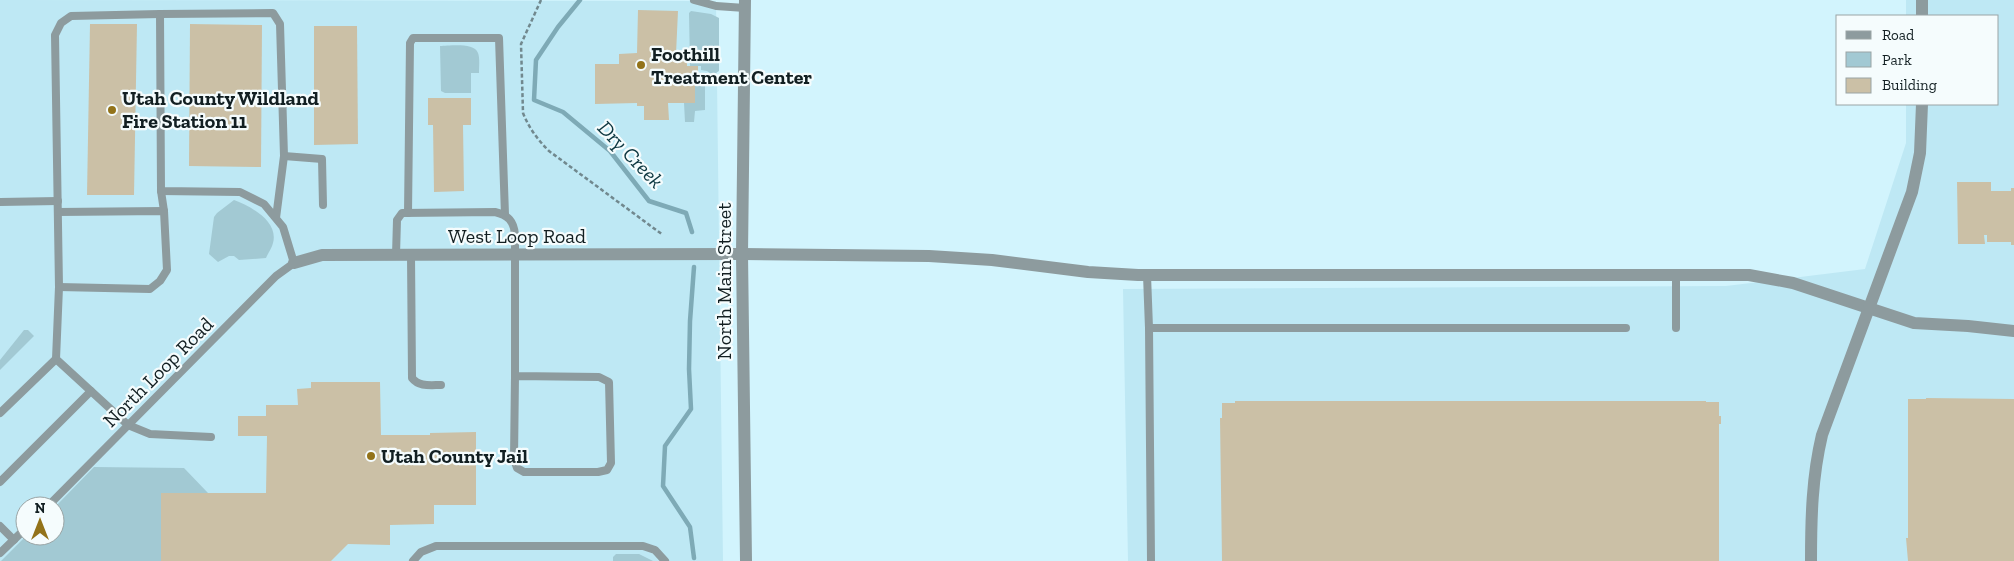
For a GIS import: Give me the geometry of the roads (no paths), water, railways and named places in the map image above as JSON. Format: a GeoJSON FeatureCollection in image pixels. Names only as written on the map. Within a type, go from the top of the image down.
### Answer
{"type":"FeatureCollection","features":[{"type":"Feature","properties":{"kind":"street"},"geometry":{"type":"LineString","coordinates":[[1922,0],[1922,15]]}},
{"type":"Feature","properties":{"kind":"street","name":"North Main Street"},"geometry":{"type":"LineString","coordinates":[[745,4],[742,254],[746,561]]}},
{"type":"Feature","properties":{"kind":"street"},"geometry":{"type":"LineString","coordinates":[[1812,561],[1812,497],[1817,456],[1822,435],[1912,192],[1920,153],[1922,105]]}},
{"type":"Feature","properties":{"kind":"street","name":"West Loop Road"},"geometry":{"type":"LineString","coordinates":[[294,263],[322,255],[742,254],[929,256],[992,260],[1088,272],[1147,275],[1749,275],[1773,278],[1807,287],[1914,323],[2014,331]]}},
{"type":"Feature","properties":{"kind":"lane"},"geometry":{"type":"LineString","coordinates":[[694,0],[716,6],[745,4]]}},
{"type":"Feature","properties":{"kind":"lane"},"geometry":{"type":"LineString","coordinates":[[0,414],[56,359],[59,287],[55,35],[61,23],[70,16],[273,13],[280,24],[284,156],[276,218]]}},
{"type":"Feature","properties":{"kind":"lane"},"geometry":{"type":"LineString","coordinates":[[59,287],[150,289],[160,282],[167,270],[161,191],[160,14]]}},
{"type":"Feature","properties":{"kind":"lane"},"geometry":{"type":"LineString","coordinates":[[408,213],[410,43],[413,38],[499,38],[505,215]]}},
{"type":"Feature","properties":{"kind":"lane"},"geometry":{"type":"LineString","coordinates":[[284,156],[322,159],[323,205]]}},
{"type":"Feature","properties":{"kind":"lane"},"geometry":{"type":"LineString","coordinates":[[161,191],[240,192],[264,204],[283,227],[294,263]]}},
{"type":"Feature","properties":{"kind":"lane"},"geometry":{"type":"LineString","coordinates":[[0,202],[58,201]]}},
{"type":"Feature","properties":{"kind":"lane"},"geometry":{"type":"LineString","coordinates":[[58,212],[164,211]]}},
{"type":"Feature","properties":{"kind":"lane"},"geometry":{"type":"LineString","coordinates":[[396,255],[397,220],[402,213],[495,212],[505,215],[514,225],[516,254],[514,459],[517,468],[524,472],[598,472],[607,470],[611,463],[609,382],[599,377],[515,376]]}},
{"type":"Feature","properties":{"kind":"lane"},"geometry":{"type":"LineString","coordinates":[[411,255],[412,378],[416,383],[424,385],[441,385]]}},
{"type":"Feature","properties":{"kind":"lane","name":"North Loop Road"},"geometry":{"type":"LineString","coordinates":[[58,496],[276,276],[294,263]]}},
{"type":"Feature","properties":{"kind":"lane"},"geometry":{"type":"LineString","coordinates":[[1676,274],[1676,328]]}},
{"type":"Feature","properties":{"kind":"lane"},"geometry":{"type":"LineString","coordinates":[[1147,275],[1151,561]]}},
{"type":"Feature","properties":{"kind":"lane"},"geometry":{"type":"LineString","coordinates":[[1149,328],[1626,328]]}},
{"type":"Feature","properties":{"kind":"lane"},"geometry":{"type":"LineString","coordinates":[[56,359],[128,425],[150,434],[211,437]]}},
{"type":"Feature","properties":{"kind":"lane"},"geometry":{"type":"LineString","coordinates":[[0,482],[91,391]]}},
{"type":"Feature","properties":{"kind":"lane"},"geometry":{"type":"LineString","coordinates":[[0,526],[14,540],[0,553]]}},
{"type":"Feature","properties":{"kind":"lane"},"geometry":{"type":"LineString","coordinates":[[413,561],[421,552],[436,546],[643,546],[655,550],[665,561]]}},
{"type":"Feature","properties":{"kind":"waterway","name":"Dry Creek"},"geometry":{"type":"LineString","coordinates":[[580,0],[558,27],[536,60],[534,100],[563,112],[610,151],[649,201],[686,213],[692,232]]}},
{"type":"Feature","properties":{"kind":"waterway","name":"Dry Creek"},"geometry":{"type":"LineString","coordinates":[[694,267],[690,321],[689,369],[691,409],[665,446],[663,486],[690,527],[694,558]]}},
{"type":"Feature","properties":{"kind":"place","name":"Foothill Treatment Center"},"geometry":{"type":"Point","coordinates":[641,65]}},
{"type":"Feature","properties":{"kind":"place","name":"Utah County Wildland Fire Station 11"},"geometry":{"type":"Point","coordinates":[112,110]}},
{"type":"Feature","properties":{"kind":"place","name":"Utah County Jail"},"geometry":{"type":"Point","coordinates":[371,456]}}]}
